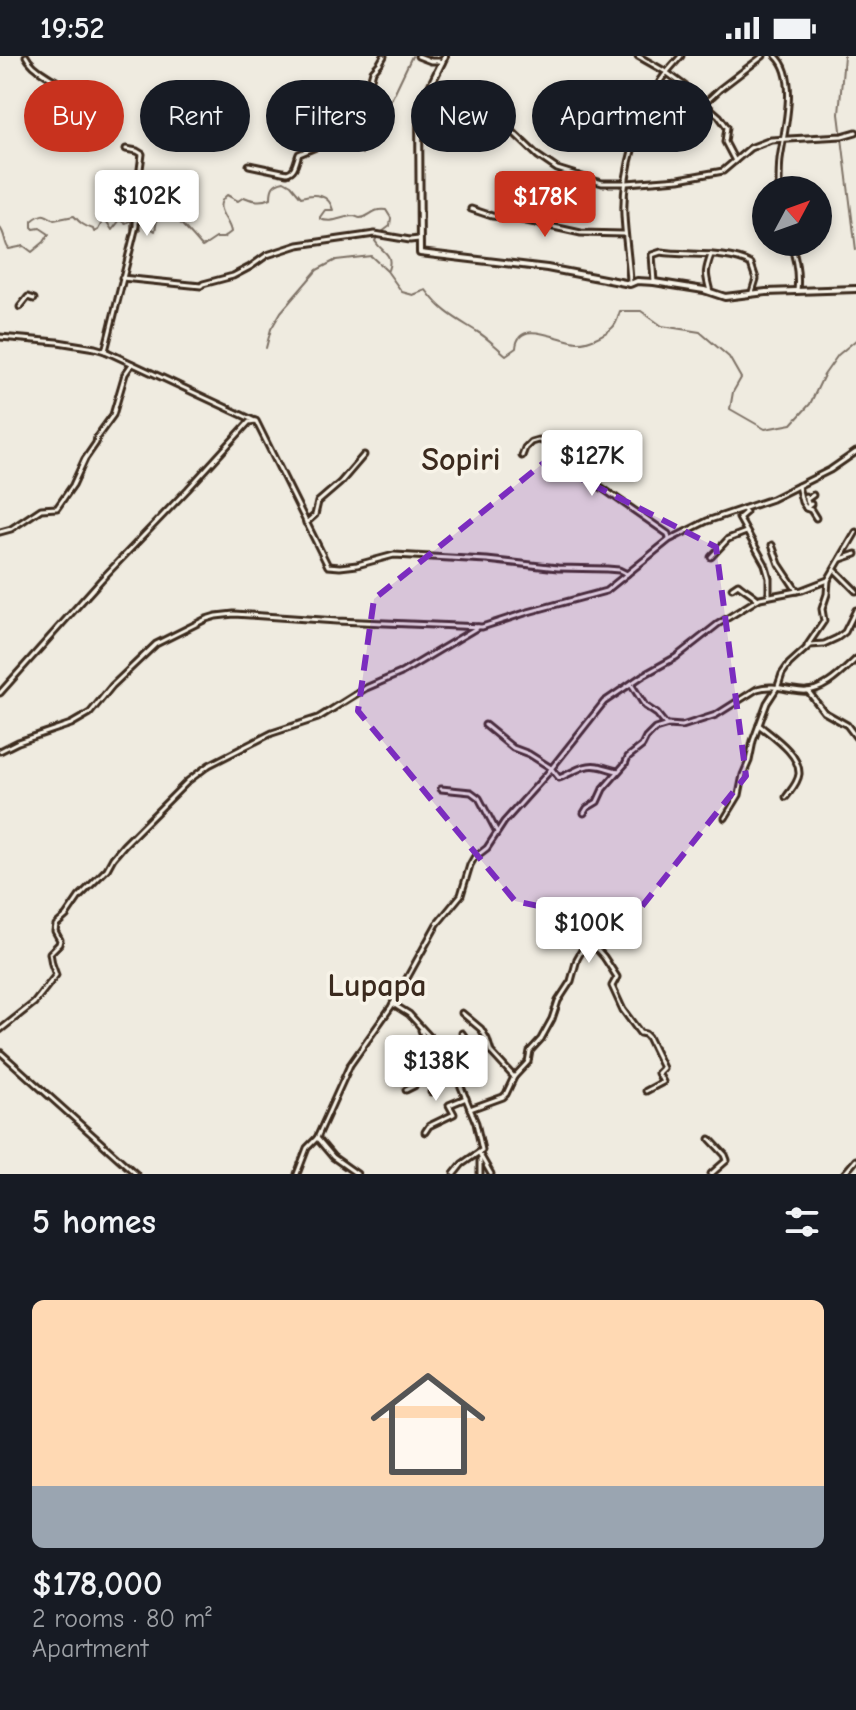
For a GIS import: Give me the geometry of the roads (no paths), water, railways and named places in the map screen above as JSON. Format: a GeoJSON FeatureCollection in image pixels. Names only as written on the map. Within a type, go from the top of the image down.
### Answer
{"type":"FeatureCollection","features":[{"type":"Feature","properties":{"kind":"street"},"geometry":{"type":"LineString","coordinates":[[26,56],[42,73],[55,80]]}},
{"type":"Feature","properties":{"kind":"street"},"geometry":{"type":"LineString","coordinates":[[249,165],[287,173],[291,171],[297,164],[299,154],[318,146],[358,101],[384,56]]}},
{"type":"Feature","properties":{"kind":"street"},"geometry":{"type":"LineString","coordinates":[[418,56],[442,63]]}},
{"type":"Feature","properties":{"kind":"street"},"geometry":{"type":"LineString","coordinates":[[445,56],[419,109],[420,253],[547,268],[630,284],[637,281],[654,282],[725,297],[856,289]]}},
{"type":"Feature","properties":{"kind":"street"},"geometry":{"type":"LineString","coordinates":[[638,56],[677,80]]}},
{"type":"Feature","properties":{"kind":"street"},"geometry":{"type":"LineString","coordinates":[[630,284],[624,214],[637,133],[666,72],[681,56]]}},
{"type":"Feature","properties":{"kind":"street"},"geometry":{"type":"LineString","coordinates":[[713,97],[763,56]]}},
{"type":"Feature","properties":{"kind":"street"},"geometry":{"type":"LineString","coordinates":[[776,56],[788,78],[779,176]]}},
{"type":"Feature","properties":{"kind":"street"},"geometry":{"type":"LineString","coordinates":[[713,111],[727,127],[725,142],[735,161]]}},
{"type":"Feature","properties":{"kind":"street"},"geometry":{"type":"LineString","coordinates":[[516,135],[557,169],[602,183],[627,183],[723,171],[759,143],[856,132]]}},
{"type":"Feature","properties":{"kind":"street"},"geometry":{"type":"LineString","coordinates":[[105,351],[138,209],[142,154],[126,149]]}},
{"type":"Feature","properties":{"kind":"street"},"geometry":{"type":"LineString","coordinates":[[471,209],[581,233],[626,234]]}},
{"type":"Feature","properties":{"kind":"street"},"geometry":{"type":"LineString","coordinates":[[122,278],[201,286],[233,276],[267,255],[298,245],[375,234],[419,239]]}},
{"type":"Feature","properties":{"kind":"street"},"geometry":{"type":"LineString","coordinates":[[654,282],[652,255],[661,252],[711,255],[751,264],[756,279],[752,294]]}},
{"type":"Feature","properties":{"kind":"street"},"geometry":{"type":"LineString","coordinates":[[710,292],[706,269],[711,255]]}},
{"type":"Feature","properties":{"kind":"street"},"geometry":{"type":"LineString","coordinates":[[795,256],[797,291]]}},
{"type":"Feature","properties":{"kind":"street"},"geometry":{"type":"LineString","coordinates":[[20,307],[28,297],[34,299]]}},
{"type":"Feature","properties":{"kind":"street"},"geometry":{"type":"LineString","coordinates":[[0,337],[58,342],[105,351],[256,421],[328,566],[357,565],[394,555],[607,569],[627,574]]}},
{"type":"Feature","properties":{"kind":"street"},"geometry":{"type":"LineString","coordinates":[[0,532],[11,529],[41,509],[57,508],[111,418],[125,374],[132,364]]}},
{"type":"Feature","properties":{"kind":"street"},"geometry":{"type":"LineString","coordinates":[[0,693],[236,435],[249,422],[256,421]]}},
{"type":"Feature","properties":{"kind":"street"},"geometry":{"type":"LineString","coordinates":[[522,456],[531,442],[538,440],[559,445],[592,481],[668,534],[669,540]]}},
{"type":"Feature","properties":{"kind":"street"},"geometry":{"type":"LineString","coordinates":[[0,1030],[34,1003],[56,975],[50,953],[60,940],[55,931],[56,925],[107,869],[124,845],[188,781],[223,756],[272,733],[318,718],[478,627],[606,591],[669,540],[707,521],[772,499],[830,470],[856,452]]}},
{"type":"Feature","properties":{"kind":"street"},"geometry":{"type":"LineString","coordinates":[[306,523],[315,515],[318,502],[340,483],[364,455]]}},
{"type":"Feature","properties":{"kind":"street"},"geometry":{"type":"LineString","coordinates":[[798,486],[802,502],[808,503]]}},
{"type":"Feature","properties":{"kind":"street"},"geometry":{"type":"LineString","coordinates":[[808,503],[813,495]]}},
{"type":"Feature","properties":{"kind":"street"},"geometry":{"type":"LineString","coordinates":[[808,503],[816,518]]}},
{"type":"Feature","properties":{"kind":"street"},"geometry":{"type":"LineString","coordinates":[[743,509],[746,512],[739,518],[765,564],[769,596]]}},
{"type":"Feature","properties":{"kind":"street"},"geometry":{"type":"LineString","coordinates":[[711,557],[728,539],[746,532]]}},
{"type":"Feature","properties":{"kind":"street"},"geometry":{"type":"LineString","coordinates":[[807,647],[824,621],[822,609],[828,580],[856,532]]}},
{"type":"Feature","properties":{"kind":"street"},"geometry":{"type":"LineString","coordinates":[[772,545],[779,564],[797,591]]}},
{"type":"Feature","properties":{"kind":"street"},"geometry":{"type":"LineString","coordinates":[[841,559],[856,554]]}},
{"type":"Feature","properties":{"kind":"street"},"geometry":{"type":"LineString","coordinates":[[835,570],[856,591]]}},
{"type":"Feature","properties":{"kind":"street"},"geometry":{"type":"LineString","coordinates":[[297,1174],[350,1065],[393,1004],[437,924],[461,895],[474,858],[487,848],[604,702],[676,657],[718,624],[758,599],[797,591],[828,580]]}},
{"type":"Feature","properties":{"kind":"street"},"geometry":{"type":"LineString","coordinates":[[732,588],[738,584],[758,599]]}},
{"type":"Feature","properties":{"kind":"street"},"geometry":{"type":"LineString","coordinates":[[725,818],[739,795],[753,741],[782,674],[811,644],[824,644],[845,632],[856,610]]}},
{"type":"Feature","properties":{"kind":"street"},"geometry":{"type":"LineString","coordinates":[[0,751],[71,724],[90,713],[112,686],[156,644],[216,616],[246,614],[478,627]]}},
{"type":"Feature","properties":{"kind":"street"},"geometry":{"type":"LineString","coordinates":[[584,813],[597,802],[603,789],[628,757],[642,746],[655,729],[666,725],[682,726],[716,715],[757,689],[778,686],[808,691],[820,688],[856,659]]}},
{"type":"Feature","properties":{"kind":"street"},"geometry":{"type":"LineString","coordinates":[[631,684],[645,706],[666,725]]}},
{"type":"Feature","properties":{"kind":"street"},"geometry":{"type":"LineString","coordinates":[[808,691],[824,712],[847,725],[856,737]]}},
{"type":"Feature","properties":{"kind":"street"},"geometry":{"type":"LineString","coordinates":[[485,725],[513,748],[551,768],[559,778],[592,766],[618,771]]}},
{"type":"Feature","properties":{"kind":"street"},"geometry":{"type":"LineString","coordinates":[[759,725],[779,740],[797,765],[799,773],[786,797]]}},
{"type":"Feature","properties":{"kind":"street"},"geometry":{"type":"LineString","coordinates":[[441,789],[471,792],[479,798],[497,832]]}},
{"type":"Feature","properties":{"kind":"street"},"geometry":{"type":"LineString","coordinates":[[470,1109],[506,1094],[552,1019],[558,1001],[571,981],[577,959],[590,941],[617,977],[612,986],[623,1010],[640,1033],[648,1037],[664,1070],[658,1073],[663,1082],[646,1091]]}},
{"type":"Feature","properties":{"kind":"street"},"geometry":{"type":"LineString","coordinates":[[393,1004],[409,1014],[441,1049],[457,1075],[482,1148],[479,1154],[480,1174]]}},
{"type":"Feature","properties":{"kind":"street"},"geometry":{"type":"LineString","coordinates":[[462,1013],[481,1029],[491,1052],[514,1077]]}},
{"type":"Feature","properties":{"kind":"street"},"geometry":{"type":"LineString","coordinates":[[406,1090],[414,1086],[414,1065],[427,1052],[420,1027]]}},
{"type":"Feature","properties":{"kind":"street"},"geometry":{"type":"LineString","coordinates":[[431,1092],[434,1086],[457,1075],[480,1070],[470,1043],[462,1033]]}},
{"type":"Feature","properties":{"kind":"street"},"geometry":{"type":"LineString","coordinates":[[0,1052],[136,1174]]}},
{"type":"Feature","properties":{"kind":"street"},"geometry":{"type":"LineString","coordinates":[[425,1132],[429,1126],[454,1114],[449,1105],[466,1098]]}},
{"type":"Feature","properties":{"kind":"street"},"geometry":{"type":"LineString","coordinates":[[317,1138],[333,1157],[357,1174]]}},
{"type":"Feature","properties":{"kind":"street"},"geometry":{"type":"LineString","coordinates":[[710,1139],[727,1160],[711,1174]]}},
{"type":"Feature","properties":{"kind":"street"},"geometry":{"type":"LineString","coordinates":[[454,1174],[462,1164],[479,1154]]}},
{"type":"Feature","properties":{"kind":"street"},"geometry":{"type":"LineString","coordinates":[[479,1154],[491,1174]]}},
{"type":"Feature","properties":{"kind":"street"},"geometry":{"type":"LineString","coordinates":[[844,1174],[856,1160]]}},
{"type":"Feature","properties":{"kind":"street"},"geometry":{"type":"LineString","coordinates":[[716,1168],[720,1174]]}},
{"type":"Feature","properties":{"kind":"waterway"},"geometry":{"type":"LineString","coordinates":[[362,154],[361,144],[375,118],[393,96],[412,56]]}},
{"type":"Feature","properties":{"kind":"waterway"},"geometry":{"type":"LineString","coordinates":[[844,56],[839,114],[856,250]]}},
{"type":"Feature","properties":{"kind":"waterway"},"geometry":{"type":"LineString","coordinates":[[134,232],[140,231],[141,223],[155,231],[157,220],[150,210],[159,207],[164,215],[171,215],[177,220],[202,247],[231,232],[221,209],[222,200],[227,195],[238,201],[244,197],[265,200],[271,198],[275,185],[284,181],[301,197],[316,195],[328,201],[333,210],[325,210],[320,219],[360,218],[386,210],[391,218],[390,226],[375,241],[388,257],[388,270]]}},
{"type":"Feature","properties":{"kind":"waterway"},"geometry":{"type":"LineString","coordinates":[[0,228],[9,249],[24,246],[32,252],[49,234],[32,227],[32,221],[43,215],[54,220],[74,216],[94,232],[102,222],[107,222],[112,230],[120,220],[126,223],[131,220],[133,232]]}},
{"type":"Feature","properties":{"kind":"waterway"},"geometry":{"type":"LineString","coordinates":[[266,348],[271,329],[281,312],[317,270],[336,260],[371,256],[402,292],[413,295],[426,290],[443,309],[506,355],[516,348],[518,339],[532,332],[577,342],[595,338],[614,326],[620,311],[641,311],[662,326],[700,332],[729,357],[741,378],[733,392],[730,409],[765,429],[792,424],[810,404],[838,355],[856,340]]}},
{"type":"Feature","properties":{"kind":"district","name":"Sopiri"},"geometry":{"type":"Point","coordinates":[461,459]}},
{"type":"Feature","properties":{"kind":"district","name":"Lupapa"},"geometry":{"type":"Point","coordinates":[377,985]}}]}
